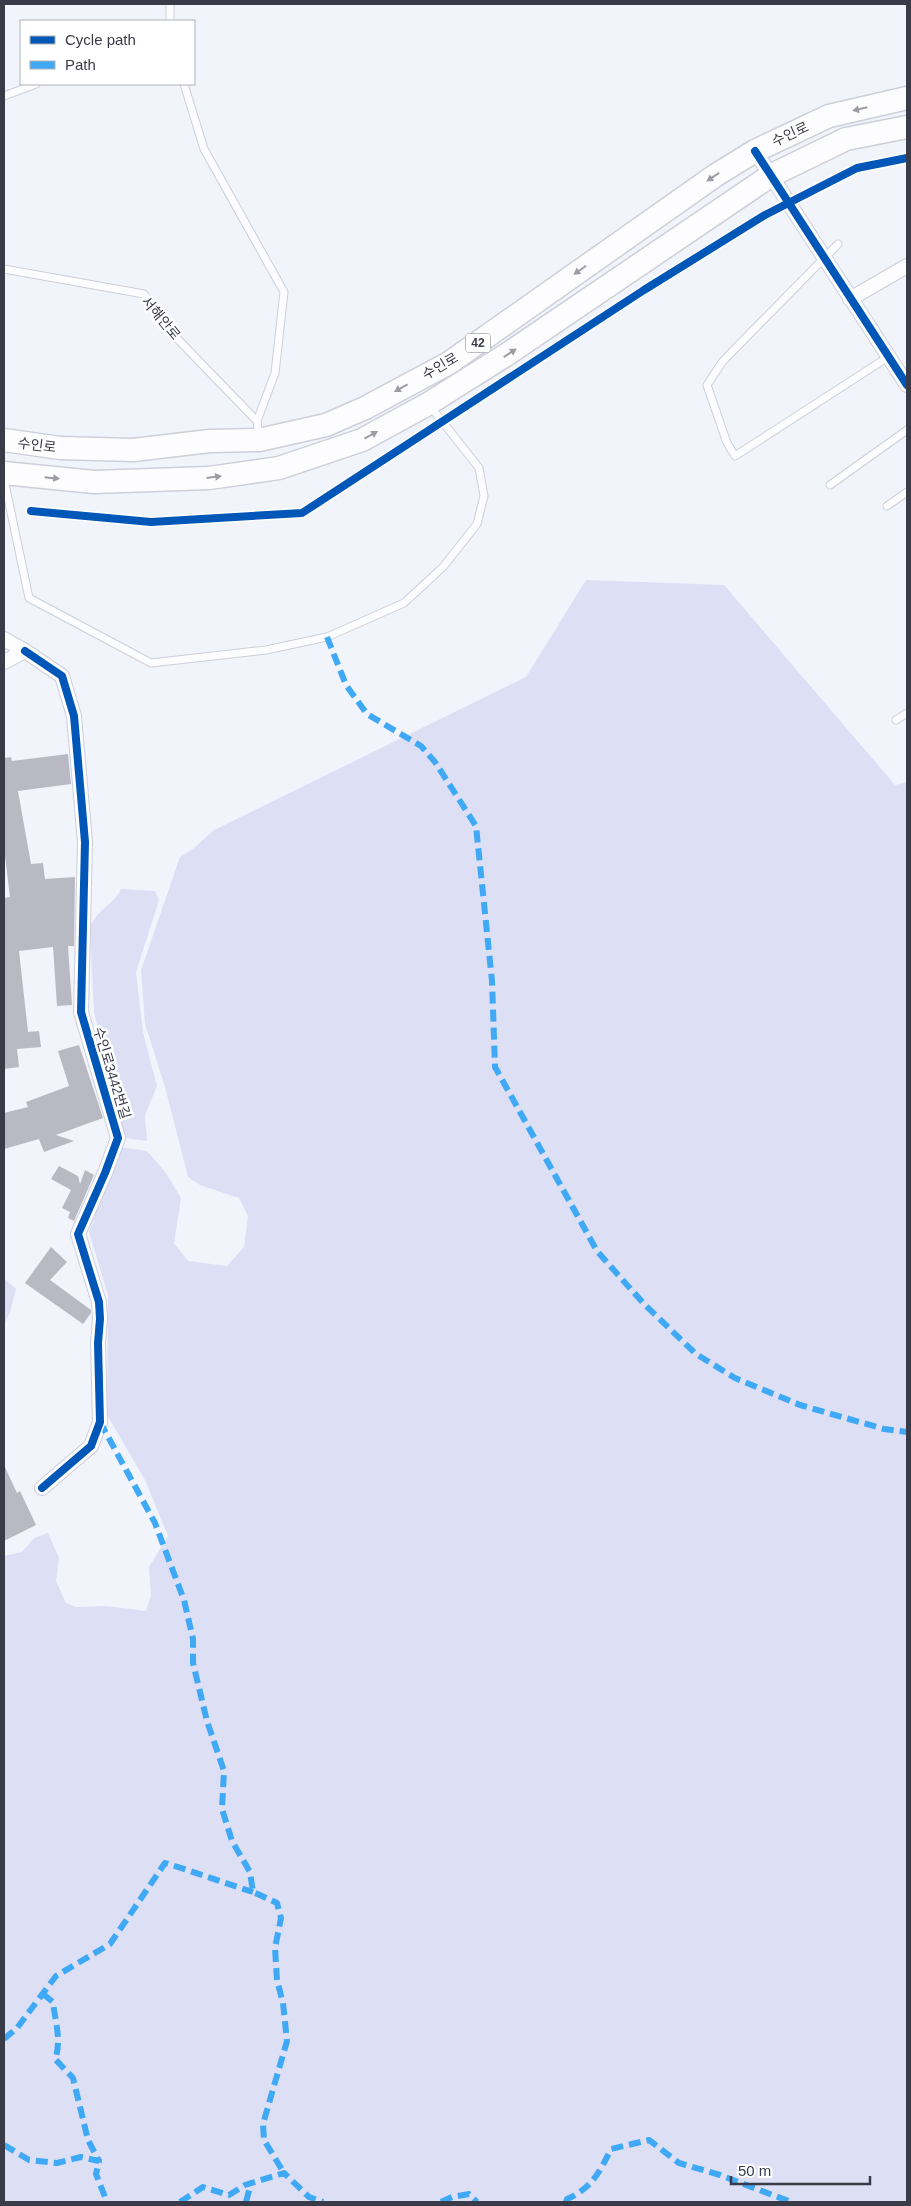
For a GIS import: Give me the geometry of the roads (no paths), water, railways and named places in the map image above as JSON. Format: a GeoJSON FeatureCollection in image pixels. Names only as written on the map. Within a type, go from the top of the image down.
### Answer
{"type":"FeatureCollection","features":[{"type":"Feature","properties":{"kind":"main road","name":"수인로"},"geometry":{"type":"LineString","coordinates":[[4,440],[60,448],[133,450],[210,441],[258,430],[326,425],[365,408],[449,363],[716,175],[755,151],[829,116],[907,98]]}},
{"type":"Feature","properties":{"kind":"main road","name":"수인로"},"geometry":{"type":"LineString","coordinates":[[4,473],[94,482],[208,478],[279,468],[362,440],[428,404],[509,354],[770,176],[846,139],[907,127]]}},
{"type":"Feature","properties":{"kind":"street"},"geometry":{"type":"LineString","coordinates":[[755,151],[824,260],[907,385]]}},
{"type":"Feature","properties":{"kind":"street"},"geometry":{"type":"LineString","coordinates":[[850,300],[907,266]]}},
{"type":"Feature","properties":{"kind":"street","name":"수인로3442번길"},"geometry":{"type":"LineString","coordinates":[[4,639],[62,676],[74,716],[85,842],[81,1012],[118,1138],[78,1234],[99,1302],[100,1422],[91,1446],[42,1488]]}},
{"type":"Feature","properties":{"kind":"street"},"geometry":{"type":"LineString","coordinates":[[4,662],[25,651]]}},
{"type":"Feature","properties":{"kind":"lane"},"geometry":{"type":"LineString","coordinates":[[170,4],[170,20]]}},
{"type":"Feature","properties":{"kind":"lane"},"geometry":{"type":"LineString","coordinates":[[4,96],[33,85]]}},
{"type":"Feature","properties":{"kind":"lane"},"geometry":{"type":"LineString","coordinates":[[184,85],[204,149],[284,292],[275,373],[258,430]]}},
{"type":"Feature","properties":{"kind":"lane"},"geometry":{"type":"LineString","coordinates":[[838,244],[723,362],[707,385],[727,443],[736,456],[888,357]]}},
{"type":"Feature","properties":{"kind":"lane","name":"서해안로"},"geometry":{"type":"LineString","coordinates":[[4,269],[144,294],[165,326],[258,430]]}},
{"type":"Feature","properties":{"kind":"lane"},"geometry":{"type":"LineString","coordinates":[[4,480],[29,598],[151,663],[266,650],[327,637],[404,602],[443,567],[477,524],[484,496],[479,468],[428,404]]}},
{"type":"Feature","properties":{"kind":"lane"},"geometry":{"type":"LineString","coordinates":[[830,485],[907,430]]}},
{"type":"Feature","properties":{"kind":"lane"},"geometry":{"type":"LineString","coordinates":[[887,506],[907,492]]}},
{"type":"Feature","properties":{"kind":"lane"},"geometry":{"type":"LineString","coordinates":[[896,720],[907,713]]}}]}
